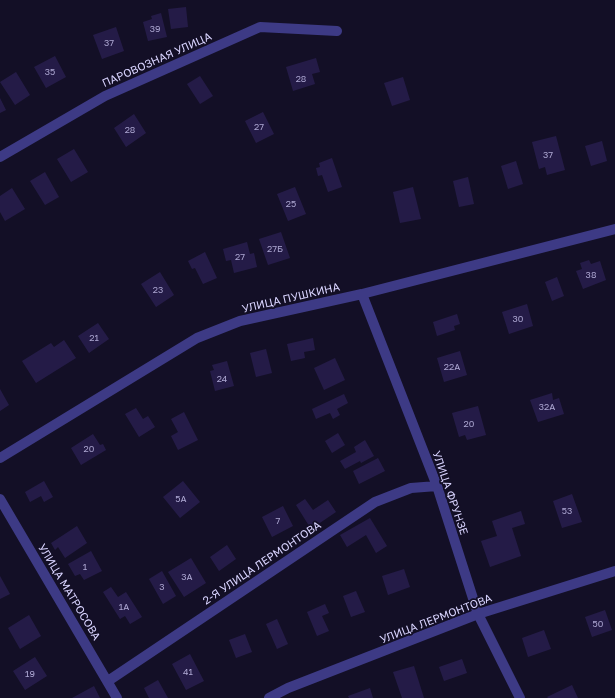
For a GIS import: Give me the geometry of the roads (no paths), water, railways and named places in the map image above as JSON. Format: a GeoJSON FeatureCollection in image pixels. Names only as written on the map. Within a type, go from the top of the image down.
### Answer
{"type":"FeatureCollection","features":[{"type":"Feature","properties":{"kind":"street","name":"ПАРОВОЗНАЯ УЛИЦА"},"geometry":{"type":"LineString","coordinates":[[0,157],[105,96],[260,27],[337,31]]}},
{"type":"Feature","properties":{"kind":"street","name":"УЛИЦА ПУШКИНА"},"geometry":{"type":"LineString","coordinates":[[0,458],[197,338],[240,321],[362,294],[615,229]]}},
{"type":"Feature","properties":{"kind":"street","name":"УЛИЦА ФРУНЗЕ"},"geometry":{"type":"LineString","coordinates":[[362,294],[437,486],[478,614],[520,698]]}},
{"type":"Feature","properties":{"kind":"street","name":"2-Я УЛИЦА ЛЕРМОНТОВА"},"geometry":{"type":"LineString","coordinates":[[108,681],[375,502],[410,488],[437,486]]}},
{"type":"Feature","properties":{"kind":"street","name":"УЛИЦА МАТРОСОВА"},"geometry":{"type":"LineString","coordinates":[[0,499],[118,698]]}},
{"type":"Feature","properties":{"kind":"street","name":"УЛИЦА ЛЕРМОНТОВА"},"geometry":{"type":"LineString","coordinates":[[269,698],[288,688],[478,614],[615,571]]}}]}
